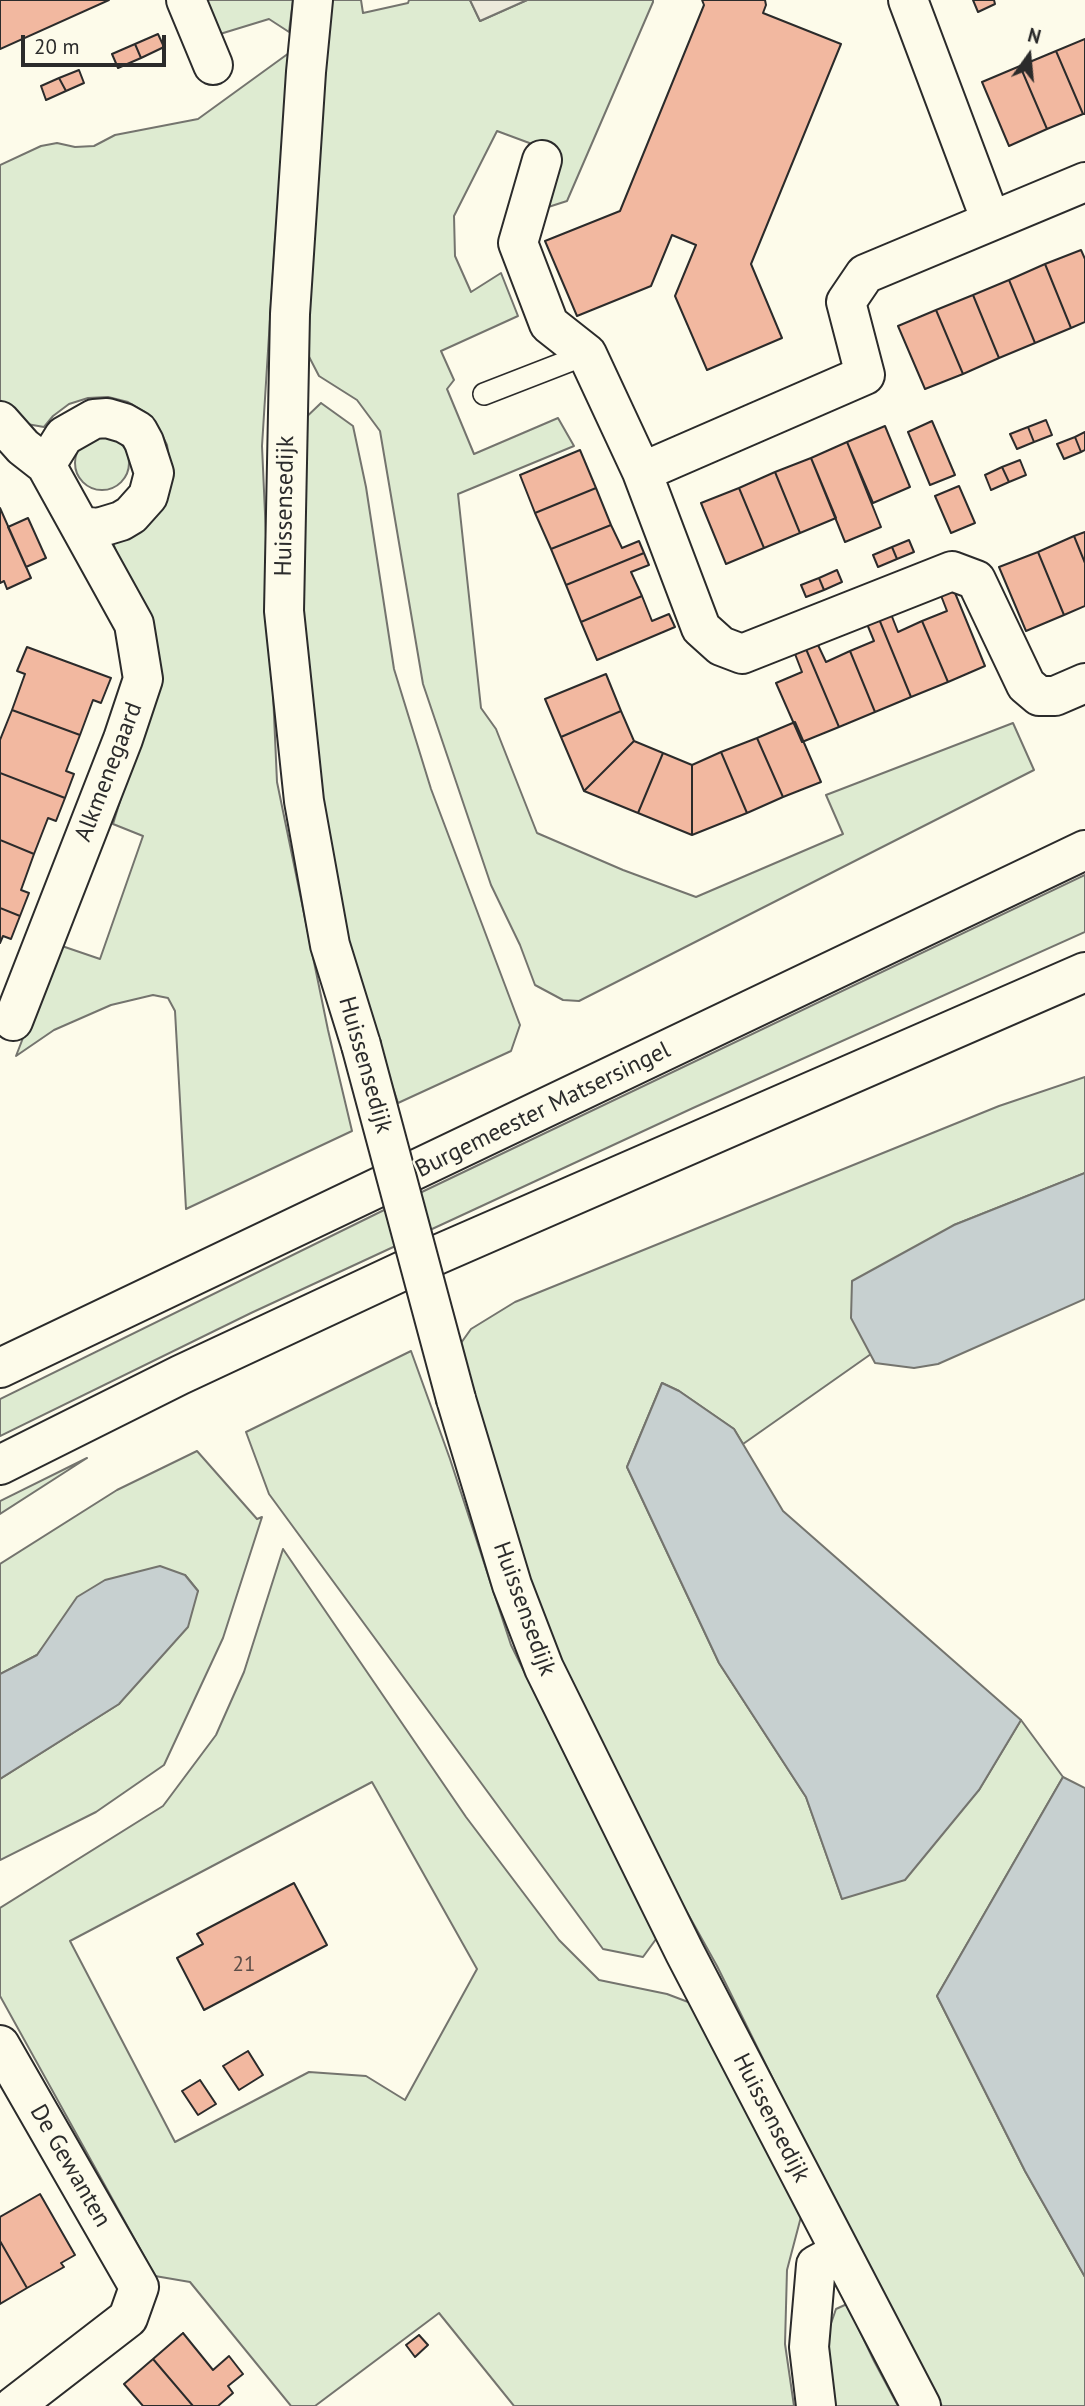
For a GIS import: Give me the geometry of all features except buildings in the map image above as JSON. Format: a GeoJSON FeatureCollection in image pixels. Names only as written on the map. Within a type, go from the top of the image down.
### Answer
{"type":"FeatureCollection","features":[{"type":"Feature","properties":{"kind":"street"},"geometry":{"type":"LineString","coordinates":[[186,0],[213,65]]}},
{"type":"Feature","properties":{"kind":"street","name":"Huissensedijk"},"geometry":{"type":"LineString","coordinates":[[313,0],[289,314],[284,611],[304,801],[330,945],[361,1045],[456,1399],[512,1585],[544,1668],[685,1953],[921,2406]]}},
{"type":"Feature","properties":{"kind":"street"},"geometry":{"type":"LineString","coordinates":[[908,0],[991,221]]}},
{"type":"Feature","properties":{"kind":"street"},"geometry":{"type":"LineString","coordinates":[[542,160],[518,243],[548,324],[587,354],[642,472],[701,628],[721,646],[742,654],[952,571],[976,580],[1026,685],[1039,696],[1055,696],[1085,683]]}},
{"type":"Feature","properties":{"kind":"street"},"geometry":{"type":"LineString","coordinates":[[642,472],[865,375],[846,302],[865,274],[1085,182]]}},
{"type":"Feature","properties":{"kind":"street","name":"Alkmenegaard"},"geometry":{"type":"LineString","coordinates":[[13,1021],[123,739],[143,680],[134,624],[79,526],[17,448],[64,436],[94,419],[107,418],[124,423],[138,431],[144,442],[154,473],[148,496],[131,515],[121,521],[98,528],[79,526]]}},
{"type":"Feature","properties":{"kind":"street","name":"Burgemeester Matsersingel"},"geometry":{"type":"LineString","coordinates":[[0,1368],[1085,850]]}},
{"type":"Feature","properties":{"kind":"street"},"geometry":{"type":"LineString","coordinates":[[0,1465],[180,1375],[439,1254],[1085,972]]}},
{"type":"Feature","properties":{"kind":"street","name":"De Gewanten"},"geometry":{"type":"LineString","coordinates":[[0,2045],[139,2287],[128,2319],[14,2406]]}},
{"type":"Feature","properties":{"kind":"street"},"geometry":{"type":"LineString","coordinates":[[816,2406],[809,2347],[816,2265],[840,2252]]}},
{"type":"Feature","properties":{"kind":"lane"},"geometry":{"type":"LineString","coordinates":[[484,394],[587,354]]}},
{"type":"Feature","properties":{"kind":"green space"},"geometry":{"type":"Polygon","coordinates":[[[197,0],[293,0],[289,32],[269,19],[220,34],[197,0]]]}},
{"type":"Feature","properties":{"kind":"green space"},"geometry":{"type":"Polygon","coordinates":[[[331,0],[361,0],[363,13],[408,3],[409,0],[470,0],[480,21],[527,0],[653,0],[567,201],[539,210],[559,154],[497,131],[454,216],[455,256],[471,292],[501,273],[518,316],[441,351],[454,380],[447,389],[474,454],[558,418],[574,446],[458,494],[481,708],[496,729],[537,833],[623,870],[696,897],[843,834],[826,795],[1013,723],[1034,770],[579,1001],[563,1000],[535,985],[520,945],[491,885],[423,684],[380,431],[357,400],[319,376],[304,347],[331,0]]]}},
{"type":"Feature","properties":{"kind":"green space"},"geometry":{"type":"Polygon","coordinates":[[[289,53],[285,148],[275,240],[262,446],[277,782],[328,1030],[352,1131],[186,1209],[175,1011],[168,998],[153,995],[111,1005],[54,1030],[16,1056],[59,945],[100,959],[143,836],[113,824],[136,749],[153,648],[110,535],[170,465],[167,445],[158,427],[145,412],[128,402],[108,397],[88,398],[69,404],[44,427],[21,423],[0,400],[0,165],[41,146],[57,143],[75,147],[94,146],[115,135],[198,119],[289,53]]]}},
{"type":"Feature","properties":{"kind":"green space"},"geometry":{"type":"Polygon","coordinates":[[[321,403],[353,426],[366,487],[394,669],[431,789],[520,1025],[511,1051],[398,1103],[371,1022],[336,894],[304,719],[298,425],[321,403]]]}},
{"type":"Feature","properties":{"kind":"green space"},"geometry":{"type":"Polygon","coordinates":[[[102,436],[121,444],[129,463],[121,482],[102,490],[83,482],[75,463],[83,444],[102,436]]]}},
{"type":"Feature","properties":{"kind":"green space"},"geometry":{"type":"Polygon","coordinates":[[[1085,875],[1085,932],[693,1108],[251,1313],[0,1436],[0,1399],[380,1212],[1085,875]]]}},
{"type":"Feature","properties":{"kind":"green space"},"geometry":{"type":"Polygon","coordinates":[[[1085,1077],[1085,1173],[954,1225],[852,1318],[871,1354],[743,1444],[734,1429],[679,1391],[662,1383],[627,1467],[719,1663],[806,1797],[842,1899],[979,1790],[1021,1720],[1063,1777],[937,1996],[1025,2171],[1085,2277],[1085,2406],[942,2406],[825,2184],[717,1966],[611,1776],[537,1621],[456,1350],[471,1329],[515,1302],[999,1106],[1085,1077]]]}},
{"type":"Feature","properties":{"kind":"green space"},"geometry":{"type":"Polygon","coordinates":[[[411,1351],[450,1459],[511,1645],[584,1793],[659,1935],[643,1957],[603,1949],[269,1494],[246,1432],[411,1351]]]}},
{"type":"Feature","properties":{"kind":"green space"},"geometry":{"type":"Polygon","coordinates":[[[197,1451],[257,1519],[262,1517],[223,1638],[164,1765],[96,1812],[0,1860],[0,1779],[119,1704],[198,1591],[185,1575],[56,1630],[37,1655],[0,1674],[0,1564],[117,1490],[197,1451]]]}},
{"type":"Feature","properties":{"kind":"green space"},"geometry":{"type":"Polygon","coordinates":[[[87,1458],[0,1514],[0,1501],[87,1458]]]}},
{"type":"Feature","properties":{"kind":"green space"},"geometry":{"type":"Polygon","coordinates":[[[283,1549],[466,1817],[559,1940],[599,1980],[667,1994],[696,2005],[802,2213],[787,2270],[785,2344],[794,2406],[514,2406],[439,2313],[315,2406],[291,2406],[190,2282],[155,2276],[0,1996],[0,1908],[163,1806],[216,1735],[244,1672],[283,1549]],[[372,1782],[70,1941],[175,2142],[309,2072],[366,2076],[405,2100],[477,1969],[372,1782]]]}},
{"type":"Feature","properties":{"kind":"green space"},"geometry":{"type":"Polygon","coordinates":[[[847,2304],[898,2406],[835,2406],[827,2335],[836,2309],[847,2304]]]}},
{"type":"Feature","properties":{"kind":"shaded area"},"geometry":{"type":"Polygon","coordinates":[[[470,0],[527,0],[480,21],[470,0]]]}},
{"type":"Feature","properties":{"kind":"shaded area"},"geometry":{"type":"Polygon","coordinates":[[[1085,1173],[1085,1299],[938,1364],[914,1368],[875,1363],[851,1318],[852,1281],[954,1225],[1085,1173]]]}},
{"type":"Feature","properties":{"kind":"shaded area"},"geometry":{"type":"Polygon","coordinates":[[[662,1383],[679,1391],[734,1429],[783,1511],[1021,1720],[979,1790],[905,1880],[842,1899],[806,1797],[719,1663],[627,1467],[662,1383]]]}},
{"type":"Feature","properties":{"kind":"shaded area"},"geometry":{"type":"Polygon","coordinates":[[[160,1566],[185,1575],[198,1591],[188,1627],[119,1704],[0,1779],[0,1674],[37,1655],[77,1597],[105,1580],[160,1566]]]}},
{"type":"Feature","properties":{"kind":"shaded area"},"geometry":{"type":"Polygon","coordinates":[[[1063,1777],[1085,1788],[1085,2277],[1025,2171],[937,1996],[1063,1777]]]}}]}
